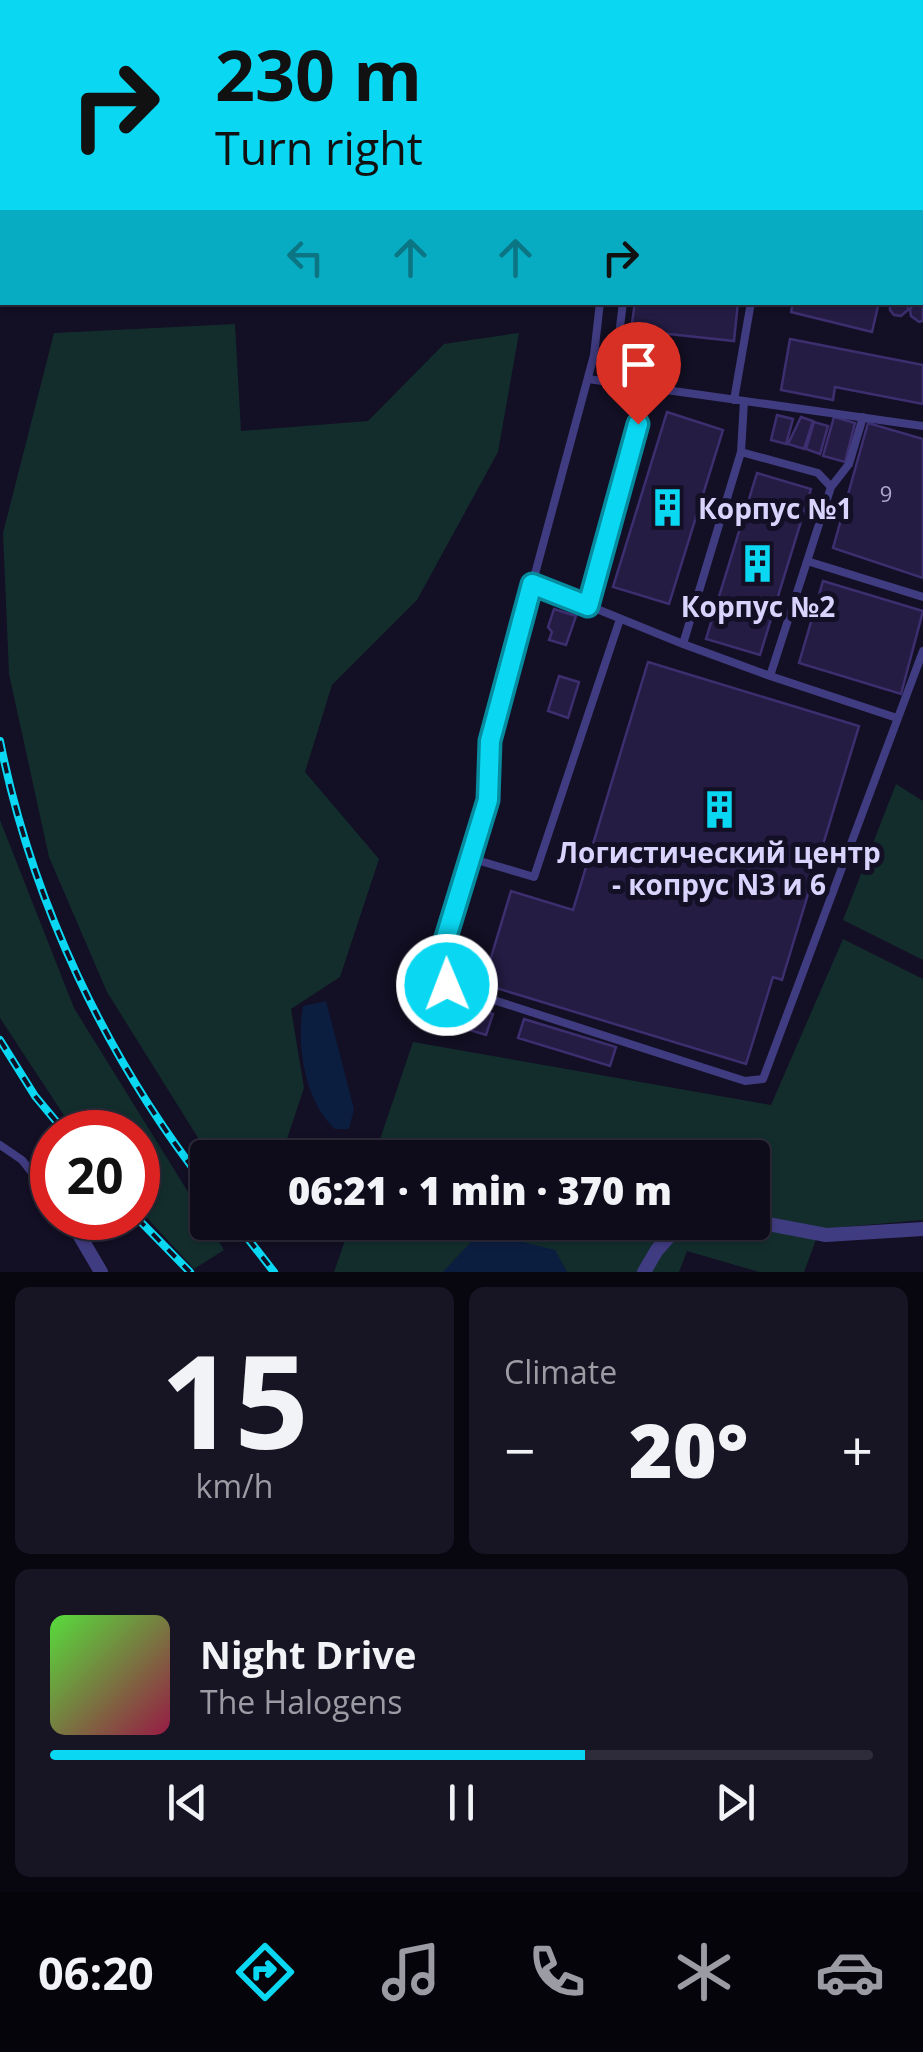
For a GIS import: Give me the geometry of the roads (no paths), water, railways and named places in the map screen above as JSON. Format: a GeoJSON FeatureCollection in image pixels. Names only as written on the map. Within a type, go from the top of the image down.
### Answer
{"type":"FeatureCollection","features":[{"type":"Feature","properties":{"kind":"street"},"geometry":{"type":"LineString","coordinates":[[770,1224],[826,1236],[923,1229]]}},
{"type":"Feature","properties":{"kind":"street"},"geometry":{"type":"LineString","coordinates":[[82,1240],[101,1272]]}},
{"type":"Feature","properties":{"kind":"street"},"geometry":{"type":"LineString","coordinates":[[644,1272],[666,1240]]}},
{"type":"Feature","properties":{"kind":"lane"},"geometry":{"type":"LineString","coordinates":[[600,305],[588,379],[490,741],[488,800],[440,957],[447,985],[745,1081],[763,1078],[923,651]]}},
{"type":"Feature","properties":{"kind":"lane"},"geometry":{"type":"LineString","coordinates":[[588,606],[643,387],[638,363],[620,327],[623,305]]}},
{"type":"Feature","properties":{"kind":"lane"},"geometry":{"type":"LineString","coordinates":[[683,644],[742,452],[739,401],[751,305]]}},
{"type":"Feature","properties":{"kind":"lane"},"geometry":{"type":"LineString","coordinates":[[588,379],[923,426]]}},
{"type":"Feature","properties":{"kind":"lane"},"geometry":{"type":"LineString","coordinates":[[770,676],[830,487],[849,464],[863,418]]}},
{"type":"Feature","properties":{"kind":"lane"},"geometry":{"type":"LineString","coordinates":[[742,452],[818,473],[830,487]]}},
{"type":"Feature","properties":{"kind":"lane"},"geometry":{"type":"LineString","coordinates":[[807,562],[923,597]]}},
{"type":"Feature","properties":{"kind":"lane"},"geometry":{"type":"LineString","coordinates":[[532,584],[770,676],[897,718]]}},
{"type":"Feature","properties":{"kind":"lane"},"geometry":{"type":"LineString","coordinates":[[470,858],[534,877],[620,619]]}},
{"type":"Feature","properties":{"kind":"lane"},"geometry":{"type":"LineString","coordinates":[[0,1144],[30,1170]]}},
{"type":"Feature","properties":{"kind":"water"},"geometry":{"type":"Polygon","coordinates":[[[326,1001],[354,1109],[349,1129],[335,1129],[325,1118],[305,1072],[303,1006],[326,1001]]]}},
{"type":"Feature","properties":{"kind":"water"},"geometry":{"type":"Polygon","coordinates":[[[473,1240],[523,1242],[555,1250],[567,1272],[443,1272],[473,1240]]]}},
{"type":"Feature","properties":{"kind":"railway"},"geometry":{"type":"LineString","coordinates":[[0,741],[32,860],[78,976],[137,1086],[190,1164]]}},
{"type":"Feature","properties":{"kind":"railway"},"geometry":{"type":"LineString","coordinates":[[0,1040],[47,1110]]}},
{"type":"Feature","properties":{"kind":"railway"},"geometry":{"type":"LineString","coordinates":[[159,1240],[190,1272]]}},
{"type":"Feature","properties":{"kind":"railway"},"geometry":{"type":"LineString","coordinates":[[249,1240],[274,1272]]}},
{"type":"Feature","properties":{"kind":"place","name":"Корпус №1"},"geometry":{"type":"Point","coordinates":[668,508]}},
{"type":"Feature","properties":{"kind":"place","name":"Корпус №2"},"geometry":{"type":"Point","coordinates":[758,564]}},
{"type":"Feature","properties":{"kind":"place","name":"Логистический центр - копрус N3 и 6"},"geometry":{"type":"Point","coordinates":[719,809]}}]}
